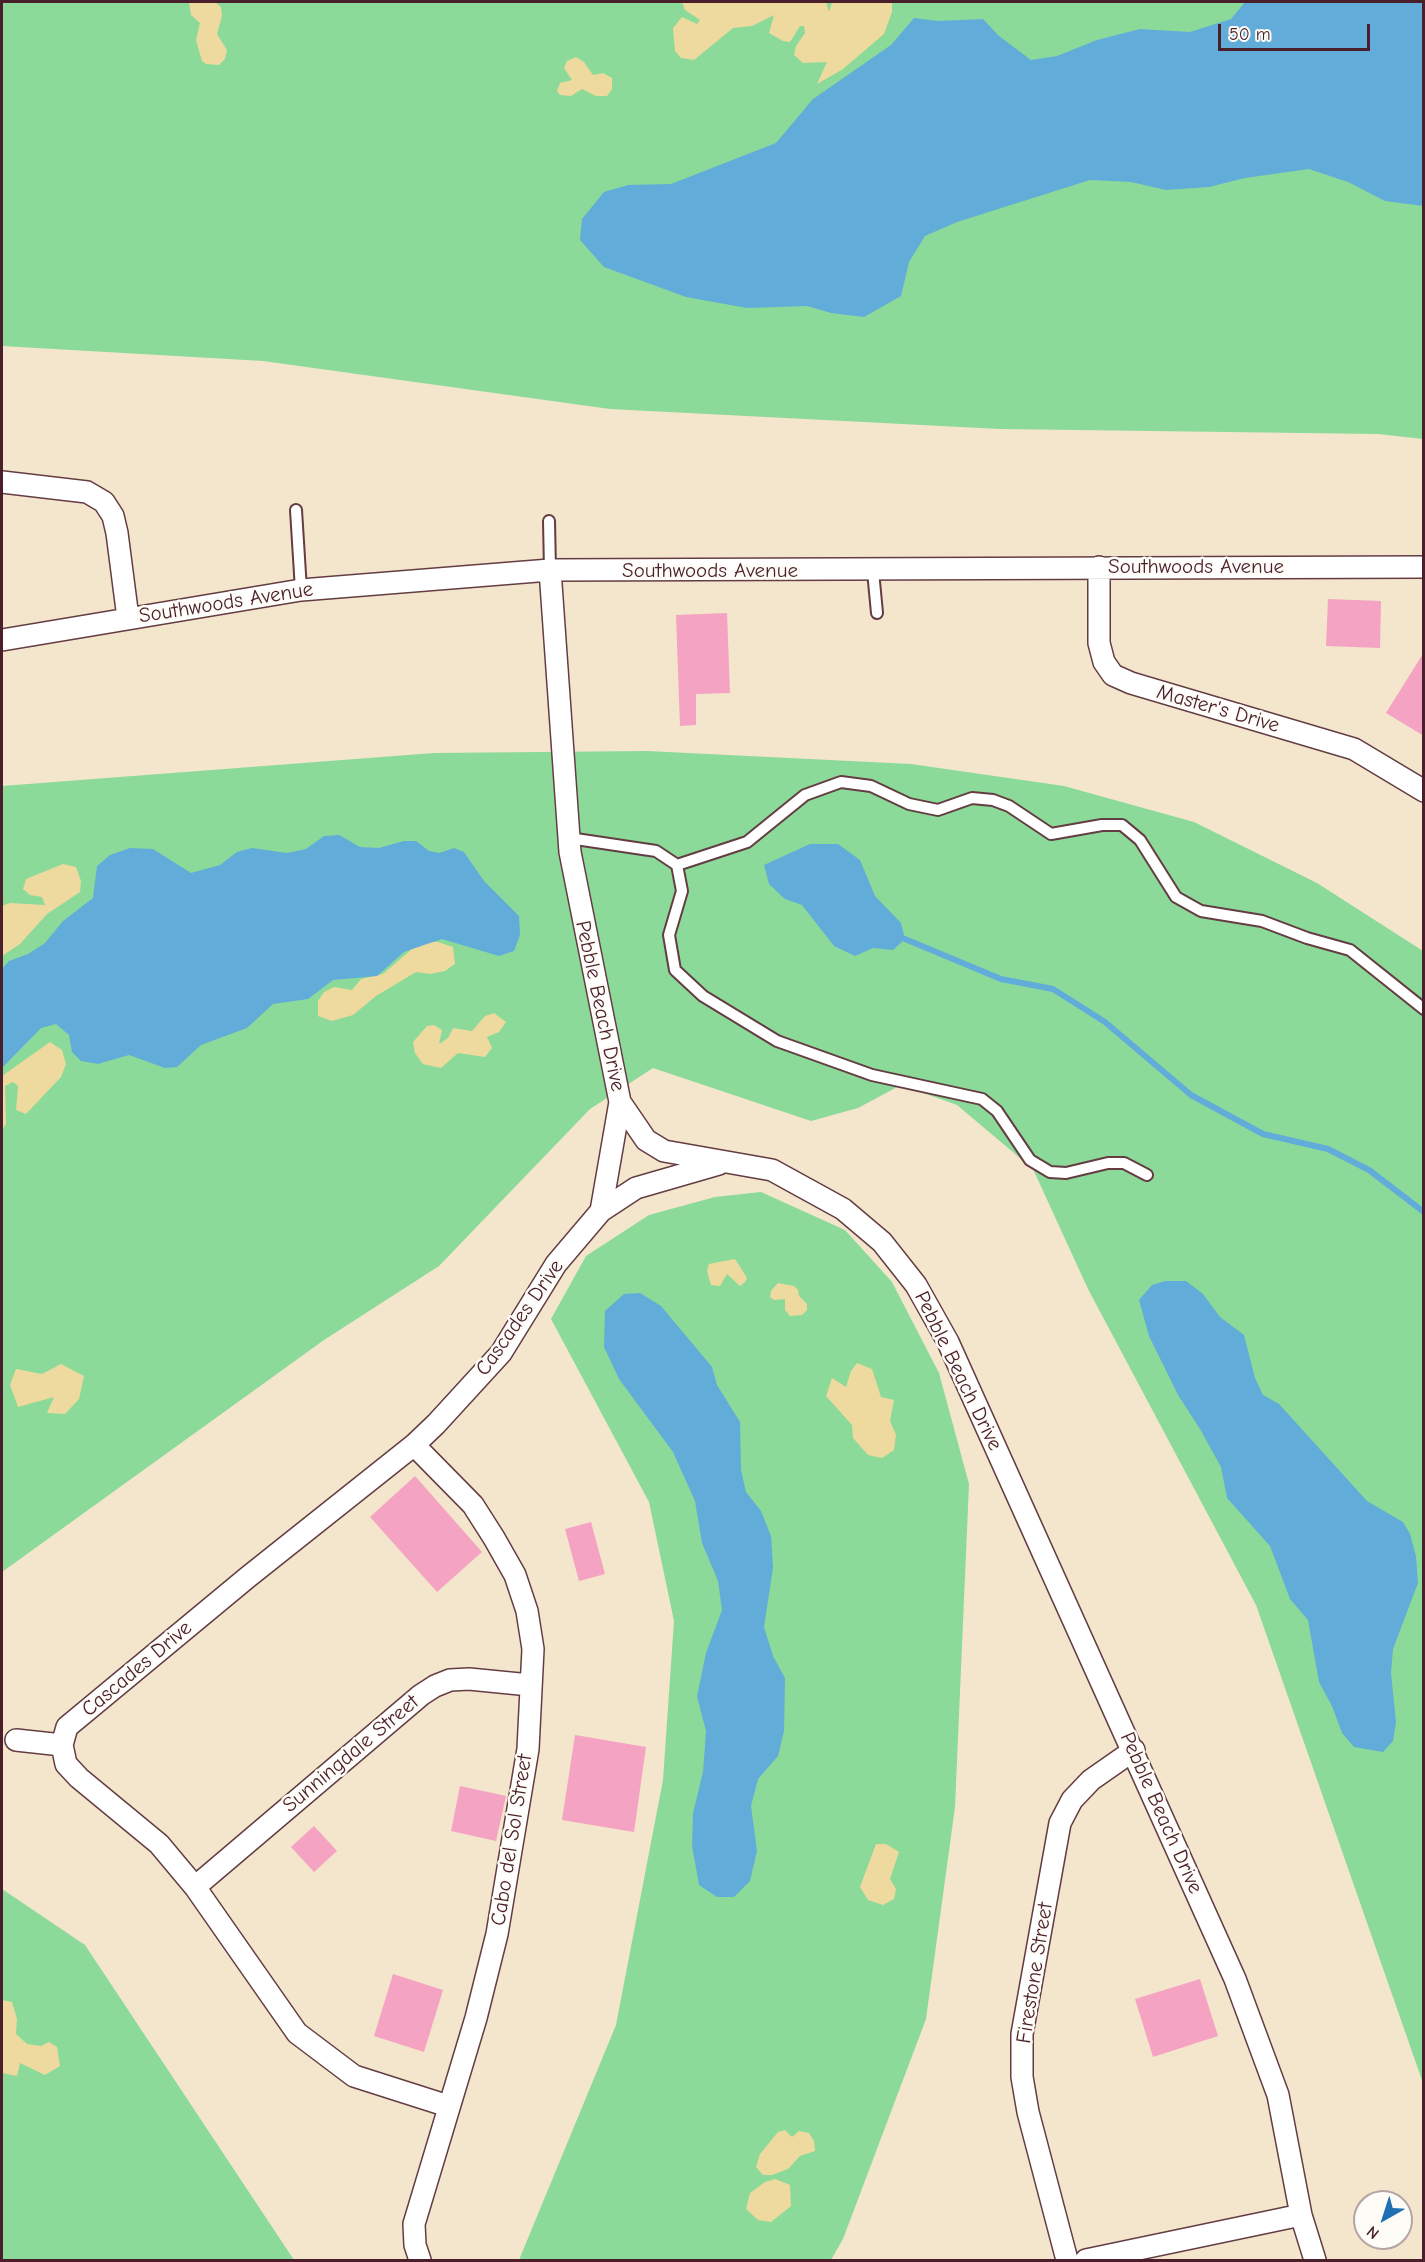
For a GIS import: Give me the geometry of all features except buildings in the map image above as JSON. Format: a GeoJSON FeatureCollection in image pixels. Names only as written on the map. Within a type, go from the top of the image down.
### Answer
{"type":"FeatureCollection","features":[{"type":"Feature","properties":{"kind":"street"},"geometry":{"type":"LineString","coordinates":[[2,482],[87,492],[104,502],[113,516],[117,533],[128,618]]}},
{"type":"Feature","properties":{"kind":"street","name":"Southwoods Avenue"},"geometry":{"type":"LineString","coordinates":[[2,640],[301,590],[550,570],[873,571],[1099,567],[1424,567]]}},
{"type":"Feature","properties":{"kind":"street","name":"Master's Drive"},"geometry":{"type":"LineString","coordinates":[[1099,567],[1099,643],[1104,662],[1113,675],[1131,683],[1354,749],[1424,791]]}},
{"type":"Feature","properties":{"kind":"street","name":"Pebble Beach Drive"},"geometry":{"type":"LineString","coordinates":[[550,570],[569,838],[581,910],[620,1102],[646,1140],[664,1151],[685,1156],[731,1160],[772,1170],[843,1209],[882,1242],[916,1285],[948,1342],[1134,1750],[1235,1979],[1278,2095],[1300,2215],[1316,2260]]}},
{"type":"Feature","properties":{"kind":"street"},"geometry":{"type":"LineString","coordinates":[[601,1211],[620,1102]]}},
{"type":"Feature","properties":{"kind":"street"},"geometry":{"type":"LineString","coordinates":[[601,1211],[636,1188],[731,1160]]}},
{"type":"Feature","properties":{"kind":"street","name":"Cascades Drive"},"geometry":{"type":"LineString","coordinates":[[62,1745],[67,1727],[248,1577],[414,1445],[501,1353],[556,1264],[601,1211]]}},
{"type":"Feature","properties":{"kind":"street","name":"Cabo del Sol Street"},"geometry":{"type":"LineString","coordinates":[[414,1445],[473,1505],[514,1575],[527,1611],[531,1639],[528,1749],[497,1934],[476,2018],[414,2224],[415,2245],[420,2260]]}},
{"type":"Feature","properties":{"kind":"street","name":"Sunningdale Street"},"geometry":{"type":"LineString","coordinates":[[195,1887],[428,1690],[450,1680],[469,1679],[530,1685]]}},
{"type":"Feature","properties":{"kind":"street"},"geometry":{"type":"LineString","coordinates":[[16,1740],[62,1745],[66,1764],[79,1778],[159,1844],[195,1887],[297,2033],[354,2076],[448,2106]]}},
{"type":"Feature","properties":{"kind":"street","name":"Firestone Street"},"geometry":{"type":"LineString","coordinates":[[1066,2260],[1028,2112],[1022,2077],[1022,2034],[1060,1823],[1072,1800],[1091,1780],[1134,1750]]}},
{"type":"Feature","properties":{"kind":"street"},"geometry":{"type":"LineString","coordinates":[[1086,2260],[1300,2215]]}},
{"type":"Feature","properties":{"kind":"lane"},"geometry":{"type":"LineString","coordinates":[[296,510],[301,590]]}},
{"type":"Feature","properties":{"kind":"lane"},"geometry":{"type":"LineString","coordinates":[[549,521],[550,570]]}},
{"type":"Feature","properties":{"kind":"lane"},"geometry":{"type":"LineString","coordinates":[[873,571],[877,613]]}},
{"type":"Feature","properties":{"kind":"lane"},"geometry":{"type":"LineString","coordinates":[[677,865],[747,842],[805,795],[841,782],[871,786],[909,804],[938,810],[972,798],[993,800],[1009,806],[1051,834],[1102,825],[1122,825],[1140,840],[1176,897],[1202,911],[1262,921],[1307,938],[1350,950],[1424,1008]]}},
{"type":"Feature","properties":{"kind":"lane"},"geometry":{"type":"LineString","coordinates":[[569,838],[656,851],[677,865],[682,891],[669,935],[675,970],[703,996],[777,1041],[872,1075],[982,1099],[997,1111],[1030,1160],[1050,1172],[1066,1173],[1108,1163],[1124,1163],[1147,1175]]}},
{"type":"Feature","properties":{"kind":"green space"},"geometry":{"type":"Polygon","coordinates":[[[2,2],[1423,2],[1423,439],[1378,434],[1000,429],[610,409],[263,361],[2,346],[2,2]]]}},
{"type":"Feature","properties":{"kind":"green space"},"geometry":{"type":"Polygon","coordinates":[[[647,751],[911,764],[1064,786],[1194,822],[1317,883],[1423,951],[1423,2083],[1256,1605],[1088,1289],[1033,1169],[957,1105],[901,1085],[858,1108],[811,1121],[653,1068],[590,1109],[439,1266],[324,1340],[2,1572],[2,786],[434,753],[647,751]]]}},
{"type":"Feature","properties":{"kind":"green space"},"geometry":{"type":"Polygon","coordinates":[[[761,1192],[845,1230],[892,1282],[939,1373],[969,1484],[955,1807],[926,2019],[843,2239],[831,2260],[519,2260],[616,2025],[663,1780],[674,1621],[649,1502],[551,1319],[586,1256],[649,1215],[715,1197],[761,1192]]]}},
{"type":"Feature","properties":{"kind":"green space"},"geometry":{"type":"Polygon","coordinates":[[[2,1889],[85,1945],[294,2260],[2,2260],[2,1889]]]}},
{"type":"Feature","properties":{"kind":"sand"},"geometry":{"type":"Polygon","coordinates":[[[189,2],[215,2],[221,7],[222,16],[217,34],[227,50],[225,59],[219,65],[206,64],[202,61],[196,40],[200,23],[191,15],[189,2]]]}},
{"type":"Feature","properties":{"kind":"sand"},"geometry":{"type":"Polygon","coordinates":[[[682,2],[826,2],[829,12],[832,2],[892,2],[892,12],[884,34],[843,69],[817,84],[827,62],[803,63],[794,55],[796,46],[805,33],[804,26],[800,26],[790,42],[783,41],[769,33],[774,15],[752,26],[733,28],[694,60],[681,58],[675,51],[673,28],[682,17],[697,24],[700,20],[685,10],[682,2]]]}},
{"type":"Feature","properties":{"kind":"sand"},"geometry":{"type":"Polygon","coordinates":[[[576,57],[584,62],[593,75],[603,73],[612,78],[612,89],[607,96],[596,96],[582,89],[571,96],[560,95],[557,91],[560,83],[572,80],[564,68],[567,61],[576,57]]]}},
{"type":"Feature","properties":{"kind":"sand"},"geometry":{"type":"Polygon","coordinates":[[[63,864],[76,867],[81,881],[80,892],[47,914],[20,944],[2,956],[2,906],[10,903],[45,905],[42,897],[30,895],[23,889],[26,879],[63,864]]]}},
{"type":"Feature","properties":{"kind":"sand"},"geometry":{"type":"Polygon","coordinates":[[[428,942],[438,942],[453,947],[455,964],[445,971],[430,974],[416,972],[376,996],[353,1015],[332,1021],[318,1016],[318,1001],[324,992],[334,987],[352,990],[361,979],[383,974],[413,948],[428,942]]]}},
{"type":"Feature","properties":{"kind":"sand"},"geometry":{"type":"Polygon","coordinates":[[[494,1013],[506,1022],[499,1032],[487,1037],[492,1048],[485,1057],[458,1053],[441,1068],[423,1064],[415,1053],[413,1042],[427,1026],[434,1025],[442,1030],[439,1044],[448,1038],[453,1028],[472,1031],[485,1016],[494,1013]]]}},
{"type":"Feature","properties":{"kind":"sand"},"geometry":{"type":"Polygon","coordinates":[[[50,1042],[62,1050],[66,1064],[61,1077],[26,1114],[16,1110],[18,1086],[13,1082],[5,1086],[6,1124],[2,1130],[2,1076],[50,1042]]]}},
{"type":"Feature","properties":{"kind":"sand"},"geometry":{"type":"Polygon","coordinates":[[[735,1259],[747,1278],[745,1282],[740,1286],[727,1274],[720,1286],[711,1285],[707,1271],[709,1264],[735,1259]]]}},
{"type":"Feature","properties":{"kind":"sand"},"geometry":{"type":"Polygon","coordinates":[[[778,1283],[794,1286],[798,1290],[799,1296],[807,1304],[807,1310],[802,1315],[790,1316],[785,1310],[785,1299],[774,1300],[770,1297],[771,1291],[778,1283]]]}},
{"type":"Feature","properties":{"kind":"sand"},"geometry":{"type":"Polygon","coordinates":[[[857,1363],[872,1369],[881,1397],[894,1400],[890,1421],[896,1435],[894,1450],[882,1458],[868,1455],[853,1438],[852,1425],[826,1396],[832,1378],[846,1387],[851,1371],[857,1363]]]}},
{"type":"Feature","properties":{"kind":"sand"},"geometry":{"type":"Polygon","coordinates":[[[61,1364],[84,1376],[79,1399],[65,1414],[47,1413],[54,1397],[18,1407],[10,1385],[16,1369],[42,1374],[61,1364]]]}},
{"type":"Feature","properties":{"kind":"sand"},"geometry":{"type":"Polygon","coordinates":[[[876,1844],[886,1844],[899,1852],[890,1879],[896,1889],[894,1899],[883,1905],[868,1900],[860,1887],[876,1844]]]}},
{"type":"Feature","properties":{"kind":"sand"},"geometry":{"type":"Polygon","coordinates":[[[2,2000],[12,2002],[17,2019],[16,2034],[27,2044],[41,2046],[49,2042],[57,2047],[60,2066],[45,2075],[20,2063],[17,2076],[2,2073],[2,2000]]]}},
{"type":"Feature","properties":{"kind":"sand"},"geometry":{"type":"Polygon","coordinates":[[[785,2130],[792,2137],[799,2131],[809,2133],[814,2141],[815,2151],[800,2156],[788,2169],[772,2175],[763,2175],[756,2167],[760,2154],[778,2132],[785,2130]]]}},
{"type":"Feature","properties":{"kind":"sand"},"geometry":{"type":"Polygon","coordinates":[[[775,2179],[790,2185],[791,2206],[771,2222],[758,2220],[746,2209],[750,2193],[765,2182],[775,2179]]]}},
{"type":"Feature","properties":{"kind":"water"},"geometry":{"type":"Polygon","coordinates":[[[1245,2],[1423,2],[1423,206],[1385,201],[1348,182],[1309,169],[1245,178],[1209,187],[1166,190],[1131,182],[1090,180],[957,222],[925,236],[909,262],[901,296],[864,317],[831,313],[807,306],[747,308],[686,297],[604,267],[580,240],[582,219],[604,192],[628,185],[671,184],[776,143],[813,99],[891,45],[914,18],[938,21],[983,19],[999,36],[1031,60],[1057,56],[1097,40],[1140,29],[1190,32],[1231,19],[1245,2]]]}},
{"type":"Feature","properties":{"kind":"water"},"geometry":{"type":"Polygon","coordinates":[[[339,835],[360,847],[379,848],[404,841],[416,841],[429,851],[439,853],[454,848],[464,852],[484,881],[519,916],[520,935],[514,951],[499,956],[442,939],[424,945],[404,952],[377,976],[333,980],[308,999],[273,1004],[247,1028],[201,1045],[177,1067],[165,1068],[129,1055],[98,1064],[81,1061],[72,1052],[69,1035],[56,1024],[41,1028],[2,1068],[2,969],[9,961],[28,954],[45,943],[63,921],[93,898],[97,866],[110,855],[130,848],[153,849],[191,873],[220,865],[237,852],[252,848],[287,853],[306,849],[324,836],[339,835]]]}},
{"type":"Feature","properties":{"kind":"water"},"geometry":{"type":"Polygon","coordinates":[[[810,844],[838,844],[860,860],[875,896],[901,923],[905,939],[893,950],[873,948],[855,956],[834,946],[802,905],[785,899],[769,884],[764,865],[810,844]]]}},
{"type":"Feature","properties":{"kind":"water"},"geometry":{"type":"Polygon","coordinates":[[[1165,1281],[1186,1281],[1203,1294],[1220,1317],[1244,1335],[1255,1378],[1263,1395],[1279,1404],[1367,1501],[1403,1522],[1410,1534],[1416,1556],[1418,1583],[1393,1649],[1391,1673],[1396,1722],[1393,1741],[1383,1752],[1354,1747],[1342,1733],[1332,1706],[1319,1682],[1308,1620],[1290,1599],[1270,1546],[1227,1498],[1221,1467],[1178,1395],[1149,1336],[1139,1300],[1152,1285],[1165,1281]]]}},
{"type":"Feature","properties":{"kind":"water"},"geometry":{"type":"Polygon","coordinates":[[[640,1293],[661,1306],[712,1367],[717,1385],[740,1422],[741,1470],[746,1492],[761,1511],[771,1536],[773,1568],[764,1627],[773,1656],[785,1678],[784,1731],[778,1756],[758,1779],[751,1806],[757,1851],[750,1881],[734,1897],[717,1897],[699,1885],[692,1846],[693,1813],[703,1772],[706,1731],[697,1696],[706,1653],[722,1610],[718,1581],[702,1543],[695,1501],[673,1452],[619,1379],[604,1347],[605,1311],[624,1294],[640,1293]]]}},
{"type":"Feature","properties":{"kind":"waterway"},"geometry":{"type":"LineString","coordinates":[[905,939],[1001,979],[1053,989],[1105,1022],[1191,1095],[1263,1134],[1328,1149],[1369,1170],[1424,1212]]}}]}
